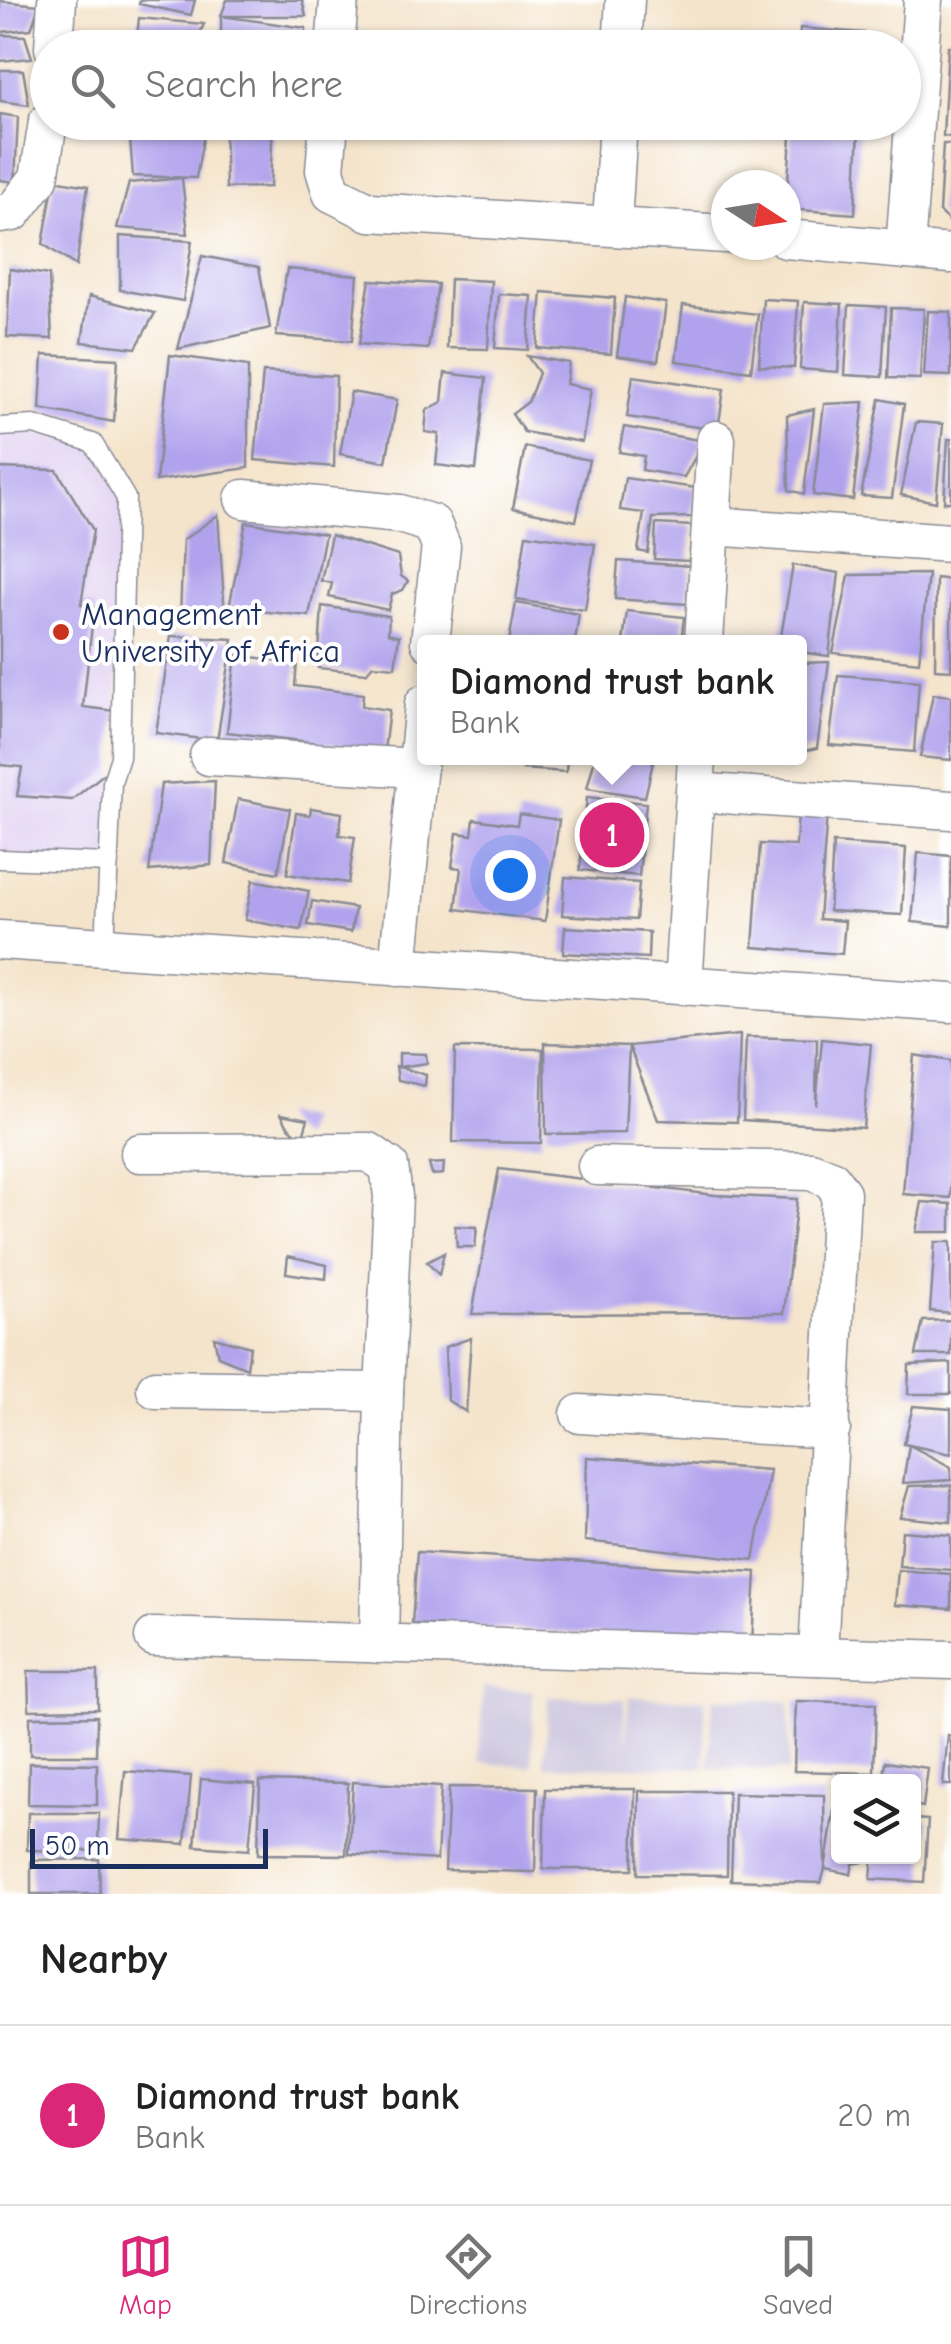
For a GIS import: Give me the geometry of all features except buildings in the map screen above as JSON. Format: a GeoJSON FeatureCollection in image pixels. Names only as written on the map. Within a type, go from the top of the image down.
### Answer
{"type":"FeatureCollection","features":[{"type":"Feature","properties":{"kind":"street"},"geometry":{"type":"LineString","coordinates":[[56,30],[58,0]]}},
{"type":"Feature","properties":{"kind":"street"},"geometry":{"type":"LineString","coordinates":[[336,30],[339,0]]}},
{"type":"Feature","properties":{"kind":"street"},"geometry":{"type":"LineString","coordinates":[[623,30],[625,0]]}},
{"type":"Feature","properties":{"kind":"street"},"geometry":{"type":"LineString","coordinates":[[921,30],[923,0]]}},
{"type":"Feature","properties":{"kind":"street"},"geometry":{"type":"LineString","coordinates":[[0,214],[13,212],[39,178],[45,140]]}},
{"type":"Feature","properties":{"kind":"street"},"geometry":{"type":"LineString","coordinates":[[328,140],[326,170],[332,193],[370,212],[711,233]]}},
{"type":"Feature","properties":{"kind":"street"},"geometry":{"type":"LineString","coordinates":[[612,224],[617,140]]}},
{"type":"Feature","properties":{"kind":"street"},"geometry":{"type":"LineString","coordinates":[[905,250],[913,140]]}},
{"type":"Feature","properties":{"kind":"street"},"geometry":{"type":"LineString","coordinates":[[801,240],[951,254]]}},
{"type":"Feature","properties":{"kind":"street"},"geometry":{"type":"LineString","coordinates":[[704,635],[716,440]]}},
{"type":"Feature","properties":{"kind":"street"},"geometry":{"type":"LineString","coordinates":[[244,499],[400,514],[432,524],[441,546],[431,635]]}},
{"type":"Feature","properties":{"kind":"street"},"geometry":{"type":"LineString","coordinates":[[711,526],[951,543]]}},
{"type":"Feature","properties":{"kind":"street"},"geometry":{"type":"LineString","coordinates":[[209,756],[418,768]]}},
{"type":"Feature","properties":{"kind":"street"},"geometry":{"type":"LineString","coordinates":[[398,966],[418,765]]}},
{"type":"Feature","properties":{"kind":"street"},"geometry":{"type":"LineString","coordinates":[[683,986],[696,775],[951,810]]}},
{"type":"Feature","properties":{"kind":"street"},"geometry":{"type":"LineString","coordinates":[[0,940],[951,1003]]}},
{"type":"Feature","properties":{"kind":"street"},"geometry":{"type":"LineString","coordinates":[[140,1153],[368,1152],[383,1159],[393,1196],[384,1392],[380,1644]]}},
{"type":"Feature","properties":{"kind":"street"},"geometry":{"type":"LineString","coordinates":[[596,1166],[811,1171],[830,1179],[842,1193],[818,1656]]}},
{"type":"Feature","properties":{"kind":"street"},"geometry":{"type":"LineString","coordinates":[[156,1389],[384,1392]]}},
{"type":"Feature","properties":{"kind":"street"},"geometry":{"type":"LineString","coordinates":[[580,1414],[830,1429]]}},
{"type":"Feature","properties":{"kind":"street"},"geometry":{"type":"LineString","coordinates":[[154,1637],[951,1660]]}},
{"type":"Feature","properties":{"kind":"lane"},"geometry":{"type":"LineString","coordinates":[[0,427],[34,426],[93,444],[126,498],[120,757],[112,782],[106,947]]}},
{"type":"Feature","properties":{"kind":"lane"},"geometry":{"type":"LineString","coordinates":[[0,859],[109,863]]}},
{"type":"Feature","properties":{"kind":"shaded area","name":"Management University of Africa"},"geometry":{"type":"Polygon","coordinates":[[[0,427],[93,443],[126,498],[109,863],[0,857],[0,427]]]}},
{"type":"Feature","properties":{"kind":"shaded area"},"geometry":{"type":"Polygon","coordinates":[[[483,1687],[533,1691],[532,1766],[479,1763],[483,1687]]]}},
{"type":"Feature","properties":{"kind":"shaded area"},"geometry":{"type":"Polygon","coordinates":[[[548,1697],[624,1699],[625,1749],[629,1697],[705,1699],[705,1768],[544,1766],[548,1697]]]}},
{"type":"Feature","properties":{"kind":"shaded area"},"geometry":{"type":"Polygon","coordinates":[[[713,1698],[789,1701],[789,1771],[708,1768],[713,1698]]]}},
{"type":"Feature","properties":{"kind":"place","name":"Management University of Africa"},"geometry":{"type":"Point","coordinates":[61,632]}},
{"type":"Feature","properties":{"kind":"place","name":"Diamond trust bank"},"geometry":{"type":"Point","coordinates":[612,835]}}]}
